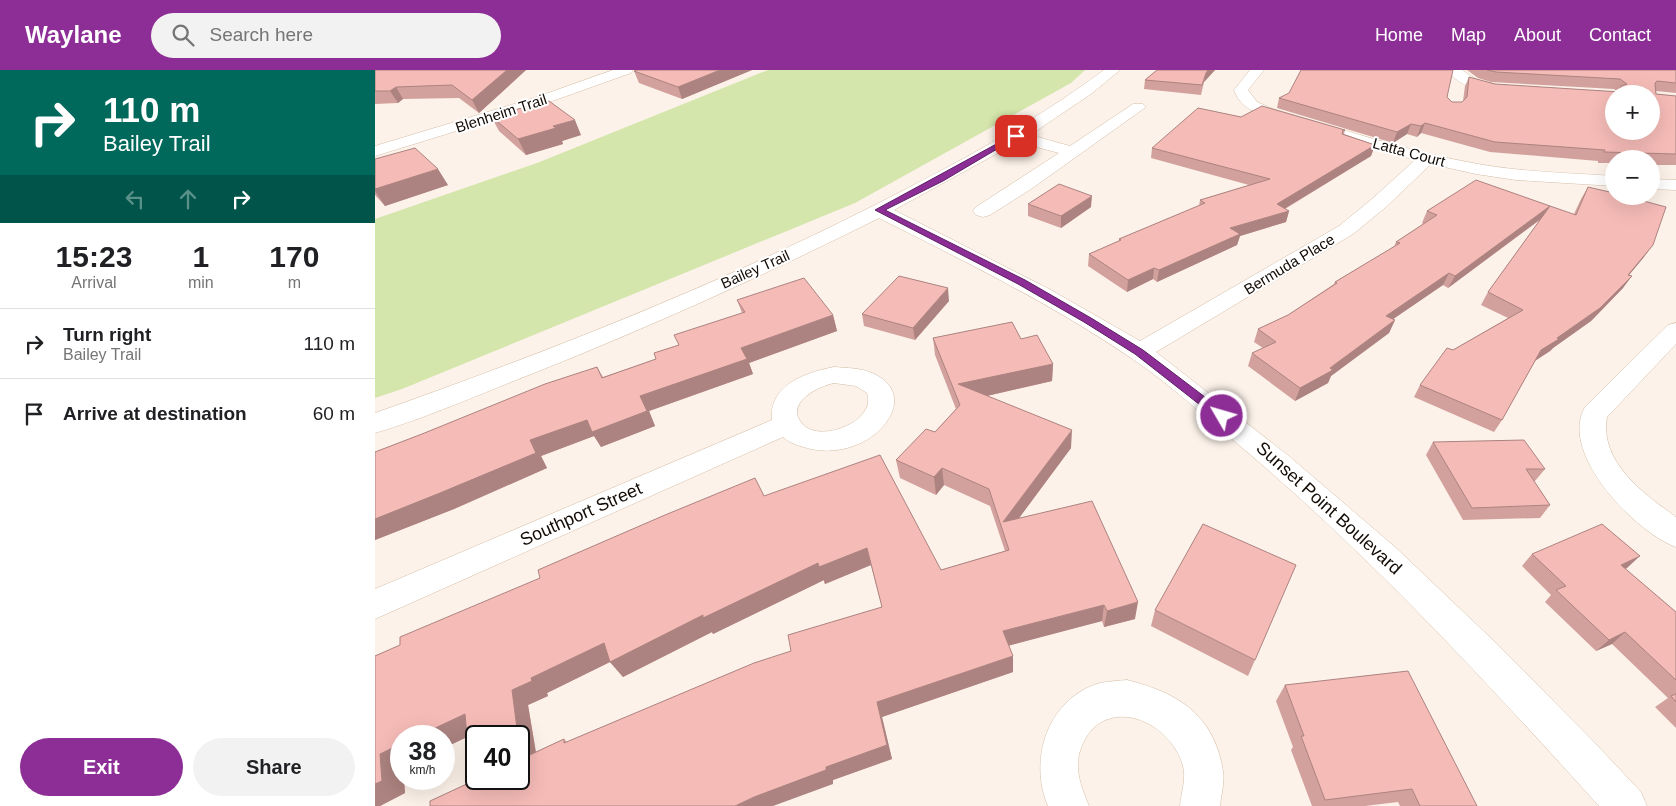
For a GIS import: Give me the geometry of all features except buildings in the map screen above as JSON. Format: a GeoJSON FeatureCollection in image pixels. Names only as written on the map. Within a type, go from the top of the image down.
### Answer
{"type":"FeatureCollection","features":[{"type":"Feature","properties":{"kind":"street","name":"Bailey Trail"},"geometry":{"type":"LineString","coordinates":[[375,423],[582,343],[710,290],[834,233],[933,183],[1016,136],[1082,94],[1113,70]]}},
{"type":"Feature","properties":{"kind":"street","name":"Latta Court"},"geometry":{"type":"LineString","coordinates":[[1257,70],[1241,90],[1244,97],[1252,105],[1285,119],[1427,158],[1476,169],[1516,175],[1605,180]]}},
{"type":"Feature","properties":{"kind":"street","name":"Blenheim Trail"},"geometry":{"type":"LineString","coordinates":[[375,151],[520,107],[616,71]]}},
{"type":"Feature","properties":{"kind":"street"},"geometry":{"type":"LineString","coordinates":[[1456,89],[1458,72]]}},
{"type":"Feature","properties":{"kind":"street"},"geometry":{"type":"LineString","coordinates":[[1458,72],[1464,79],[1481,86],[1517,91]]}},
{"type":"Feature","properties":{"kind":"street"},"geometry":{"type":"LineString","coordinates":[[983,211],[1025,185],[1138,108]]}},
{"type":"Feature","properties":{"kind":"street"},"geometry":{"type":"LineString","coordinates":[[1016,136],[1073,152]]}},
{"type":"Feature","properties":{"kind":"street","name":"Bermuda Place"},"geometry":{"type":"LineString","coordinates":[[1139,352],[1346,230],[1379,203],[1427,158]]}},
{"type":"Feature","properties":{"kind":"street"},"geometry":{"type":"LineString","coordinates":[[1660,184],[1676,185]]}},
{"type":"Feature","properties":{"kind":"street","name":"Sunset Point Boulevard"},"geometry":{"type":"LineString","coordinates":[[879,210],[1021,282],[1139,352],[1268,452],[1421,591],[1523,694],[1627,806]]}},
{"type":"Feature","properties":{"kind":"street"},"geometry":{"type":"LineString","coordinates":[[1676,330],[1593,414],[1591,432],[1595,449],[1605,469],[1625,492],[1676,534]]}},
{"type":"Feature","properties":{"kind":"street","name":"Southport Street"},"geometry":{"type":"LineString","coordinates":[[375,604],[787,424]]}},
{"type":"Feature","properties":{"kind":"street"},"geometry":{"type":"LineString","coordinates":[[1060,804],[1059,753],[1066,732],[1079,716],[1095,704],[1114,698],[1135,698],[1156,704],[1174,716],[1190,733],[1201,754],[1205,773],[1204,793],[1200,806]]}},
{"type":"Feature","properties":{"kind":"green space"},"geometry":{"type":"Polygon","coordinates":[[[768,70],[1085,70],[1071,83],[855,203],[402,389],[375,398],[375,219],[537,163],[768,70]]]}},
{"type":"Feature","properties":{"kind":"route"},"geometry":{"type":"LineString","coordinates":[[1016,136],[940,179],[879,210],[957,248],[1087,320],[1139,352],[1222,416]]}}]}
